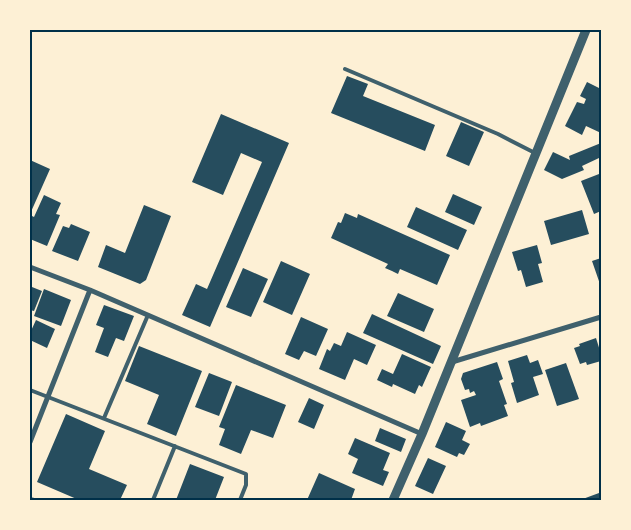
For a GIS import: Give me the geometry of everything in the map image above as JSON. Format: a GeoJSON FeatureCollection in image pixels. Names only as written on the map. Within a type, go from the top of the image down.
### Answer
{"type":"FeatureCollection","features":[{"type":"Feature","properties":{"kind":"street"},"geometry":{"type":"LineString","coordinates":[[393,500],[422,434],[586,30]]}},
{"type":"Feature","properties":{"kind":"street"},"geometry":{"type":"LineString","coordinates":[[30,267],[90,290],[422,434]]}},
{"type":"Feature","properties":{"kind":"street"},"geometry":{"type":"LineString","coordinates":[[30,442],[90,290]]}},
{"type":"Feature","properties":{"kind":"street"},"geometry":{"type":"LineString","coordinates":[[451,362],[601,317]]}},
{"type":"Feature","properties":{"kind":"lane"},"geometry":{"type":"LineString","coordinates":[[344,69],[498,134],[535,153]]}},
{"type":"Feature","properties":{"kind":"lane"},"geometry":{"type":"LineString","coordinates":[[104,418],[148,315]]}},
{"type":"Feature","properties":{"kind":"lane"},"geometry":{"type":"LineString","coordinates":[[30,390],[246,474],[246,485],[240,500]]}},
{"type":"Feature","properties":{"kind":"lane"},"geometry":{"type":"LineString","coordinates":[[153,500],[175,446]]}},
{"type":"Feature","properties":{"kind":"lane"},"geometry":{"type":"LineString","coordinates":[[30,498],[34,500]]}},
{"type":"Feature","properties":{"kind":"building"},"geometry":{"type":"Polygon","coordinates":[[[347,76],[368,84],[363,96],[435,125],[425,151],[331,113],[347,76]]]}},
{"type":"Feature","properties":{"kind":"building"},"geometry":{"type":"Polygon","coordinates":[[[587,82],[601,89],[601,108],[599,112],[601,113],[601,133],[586,126],[582,135],[565,126],[577,102],[584,104],[586,99],[580,96],[587,82]]]}},
{"type":"Feature","properties":{"kind":"building"},"geometry":{"type":"Polygon","coordinates":[[[221,114],[289,143],[210,327],[182,315],[196,284],[207,289],[262,162],[241,153],[223,195],[192,182],[221,114]]]}},
{"type":"Feature","properties":{"kind":"building"},"geometry":{"type":"Polygon","coordinates":[[[461,122],[484,132],[469,166],[446,156],[461,122]]]}},
{"type":"Feature","properties":{"kind":"building"},"geometry":{"type":"Polygon","coordinates":[[[601,143],[601,163],[599,158],[582,166],[584,170],[562,179],[544,170],[553,152],[570,160],[569,156],[601,143]]]}},
{"type":"Feature","properties":{"kind":"building"},"geometry":{"type":"Polygon","coordinates":[[[30,160],[50,169],[30,214],[30,160]]]}},
{"type":"Feature","properties":{"kind":"building"},"geometry":{"type":"Polygon","coordinates":[[[599,174],[601,178],[601,211],[594,214],[581,181],[599,174]]]}},
{"type":"Feature","properties":{"kind":"building"},"geometry":{"type":"Polygon","coordinates":[[[453,194],[482,207],[474,225],[445,212],[453,194]]]}},
{"type":"Feature","properties":{"kind":"building"},"geometry":{"type":"Polygon","coordinates":[[[44,195],[61,203],[56,214],[60,215],[47,246],[30,239],[30,221],[32,216],[34,217],[44,195]]]}},
{"type":"Feature","properties":{"kind":"building"},"geometry":{"type":"Polygon","coordinates":[[[144,205],[171,216],[146,280],[140,284],[98,267],[106,245],[125,253],[144,205]]]}},
{"type":"Feature","properties":{"kind":"building"},"geometry":{"type":"Polygon","coordinates":[[[416,207],[467,230],[458,250],[407,227],[416,207]]]}},
{"type":"Feature","properties":{"kind":"building"},"geometry":{"type":"Polygon","coordinates":[[[582,210],[589,234],[551,245],[544,221],[582,210]]]}},
{"type":"Feature","properties":{"kind":"building"},"geometry":{"type":"Polygon","coordinates":[[[345,213],[357,218],[358,214],[450,255],[437,285],[400,269],[398,274],[385,268],[388,264],[331,238],[338,222],[341,223],[345,213]]]}},
{"type":"Feature","properties":{"kind":"building"},"geometry":{"type":"Polygon","coordinates":[[[71,224],[90,232],[78,261],[52,251],[63,226],[69,228],[71,224]]]}},
{"type":"Feature","properties":{"kind":"building"},"geometry":{"type":"Polygon","coordinates":[[[537,245],[542,263],[538,264],[543,282],[526,287],[521,270],[518,271],[512,252],[537,245]]]}},
{"type":"Feature","properties":{"kind":"building"},"geometry":{"type":"Polygon","coordinates":[[[601,258],[601,287],[592,261],[601,258]]]}},
{"type":"Feature","properties":{"kind":"building"},"geometry":{"type":"Polygon","coordinates":[[[281,261],[310,274],[292,315],[263,302],[281,261]]]}},
{"type":"Feature","properties":{"kind":"building"},"geometry":{"type":"Polygon","coordinates":[[[243,268],[268,279],[251,317],[226,307],[243,268]]]}},
{"type":"Feature","properties":{"kind":"building"},"geometry":{"type":"Polygon","coordinates":[[[32,287],[42,291],[34,311],[30,310],[30,292],[32,287]]]}},
{"type":"Feature","properties":{"kind":"building"},"geometry":{"type":"Polygon","coordinates":[[[44,289],[71,300],[61,326],[34,316],[44,289]]]}},
{"type":"Feature","properties":{"kind":"building"},"geometry":{"type":"Polygon","coordinates":[[[398,293],[434,309],[424,332],[387,316],[398,293]]]}},
{"type":"Feature","properties":{"kind":"building"},"geometry":{"type":"Polygon","coordinates":[[[104,305],[134,316],[124,341],[116,338],[108,357],[95,352],[104,328],[96,325],[104,305]]]}},
{"type":"Feature","properties":{"kind":"building"},"geometry":{"type":"Polygon","coordinates":[[[372,314],[441,346],[433,364],[363,333],[372,314]]]}},
{"type":"Feature","properties":{"kind":"building"},"geometry":{"type":"Polygon","coordinates":[[[301,317],[328,329],[316,356],[304,351],[299,360],[285,354],[301,317]]]}},
{"type":"Feature","properties":{"kind":"building"},"geometry":{"type":"Polygon","coordinates":[[[36,320],[55,329],[47,348],[30,340],[30,333],[36,320]]]}},
{"type":"Feature","properties":{"kind":"building"},"geometry":{"type":"Polygon","coordinates":[[[347,332],[376,345],[367,365],[354,359],[345,380],[319,369],[327,349],[330,351],[334,343],[341,346],[347,332]]]}},
{"type":"Feature","properties":{"kind":"building"},"geometry":{"type":"Polygon","coordinates":[[[596,338],[601,361],[587,365],[586,362],[580,364],[574,348],[580,346],[579,344],[596,338]]]}},
{"type":"Feature","properties":{"kind":"building"},"geometry":{"type":"Polygon","coordinates":[[[139,346],[202,371],[176,436],[147,424],[159,395],[125,381],[139,346]]]}},
{"type":"Feature","properties":{"kind":"building"},"geometry":{"type":"Polygon","coordinates":[[[402,354],[431,367],[422,387],[419,385],[415,394],[393,384],[392,387],[377,380],[382,369],[393,374],[402,354]]]}},
{"type":"Feature","properties":{"kind":"building"},"geometry":{"type":"Polygon","coordinates":[[[527,355],[530,363],[538,360],[543,374],[533,377],[539,395],[517,403],[511,383],[514,382],[508,361],[527,355]]]}},
{"type":"Feature","properties":{"kind":"building"},"geometry":{"type":"Polygon","coordinates":[[[497,362],[503,379],[499,381],[507,404],[504,405],[508,416],[481,426],[480,423],[470,427],[461,400],[476,395],[474,391],[470,393],[469,389],[465,390],[461,379],[463,373],[497,362]]]}},
{"type":"Feature","properties":{"kind":"building"},"geometry":{"type":"Polygon","coordinates":[[[566,363],[579,399],[557,406],[545,370],[566,363]]]}},
{"type":"Feature","properties":{"kind":"building"},"geometry":{"type":"Polygon","coordinates":[[[209,373],[232,382],[219,416],[195,407],[209,373]]]}},
{"type":"Feature","properties":{"kind":"building"},"geometry":{"type":"Polygon","coordinates":[[[236,385],[286,405],[273,438],[251,430],[241,454],[219,445],[225,429],[219,427],[236,385]]]}},
{"type":"Feature","properties":{"kind":"building"},"geometry":{"type":"Polygon","coordinates":[[[309,398],[324,405],[314,429],[298,422],[309,398]]]}},
{"type":"Feature","properties":{"kind":"building"},"geometry":{"type":"Polygon","coordinates":[[[66,414],[105,431],[89,469],[127,485],[120,500],[79,500],[37,482],[66,414]]]}},
{"type":"Feature","properties":{"kind":"building"},"geometry":{"type":"Polygon","coordinates":[[[446,422],[466,431],[462,440],[470,444],[464,455],[459,453],[457,457],[435,447],[446,422]]]}},
{"type":"Feature","properties":{"kind":"building"},"geometry":{"type":"Polygon","coordinates":[[[380,428],[406,439],[401,452],[375,441],[380,428]]]}},
{"type":"Feature","properties":{"kind":"building"},"geometry":{"type":"Polygon","coordinates":[[[355,438],[390,453],[383,470],[389,472],[383,486],[352,473],[358,459],[348,454],[355,438]]]}},
{"type":"Feature","properties":{"kind":"building"},"geometry":{"type":"Polygon","coordinates":[[[428,458],[446,466],[433,494],[415,486],[428,458]]]}},
{"type":"Feature","properties":{"kind":"building"},"geometry":{"type":"Polygon","coordinates":[[[190,464],[224,477],[215,500],[176,500],[190,464]]]}},
{"type":"Feature","properties":{"kind":"building"},"geometry":{"type":"Polygon","coordinates":[[[319,473],[355,489],[351,500],[307,500],[319,473]]]}},
{"type":"Feature","properties":{"kind":"building"},"geometry":{"type":"Polygon","coordinates":[[[599,493],[601,500],[580,500],[599,493]]]}}]}
